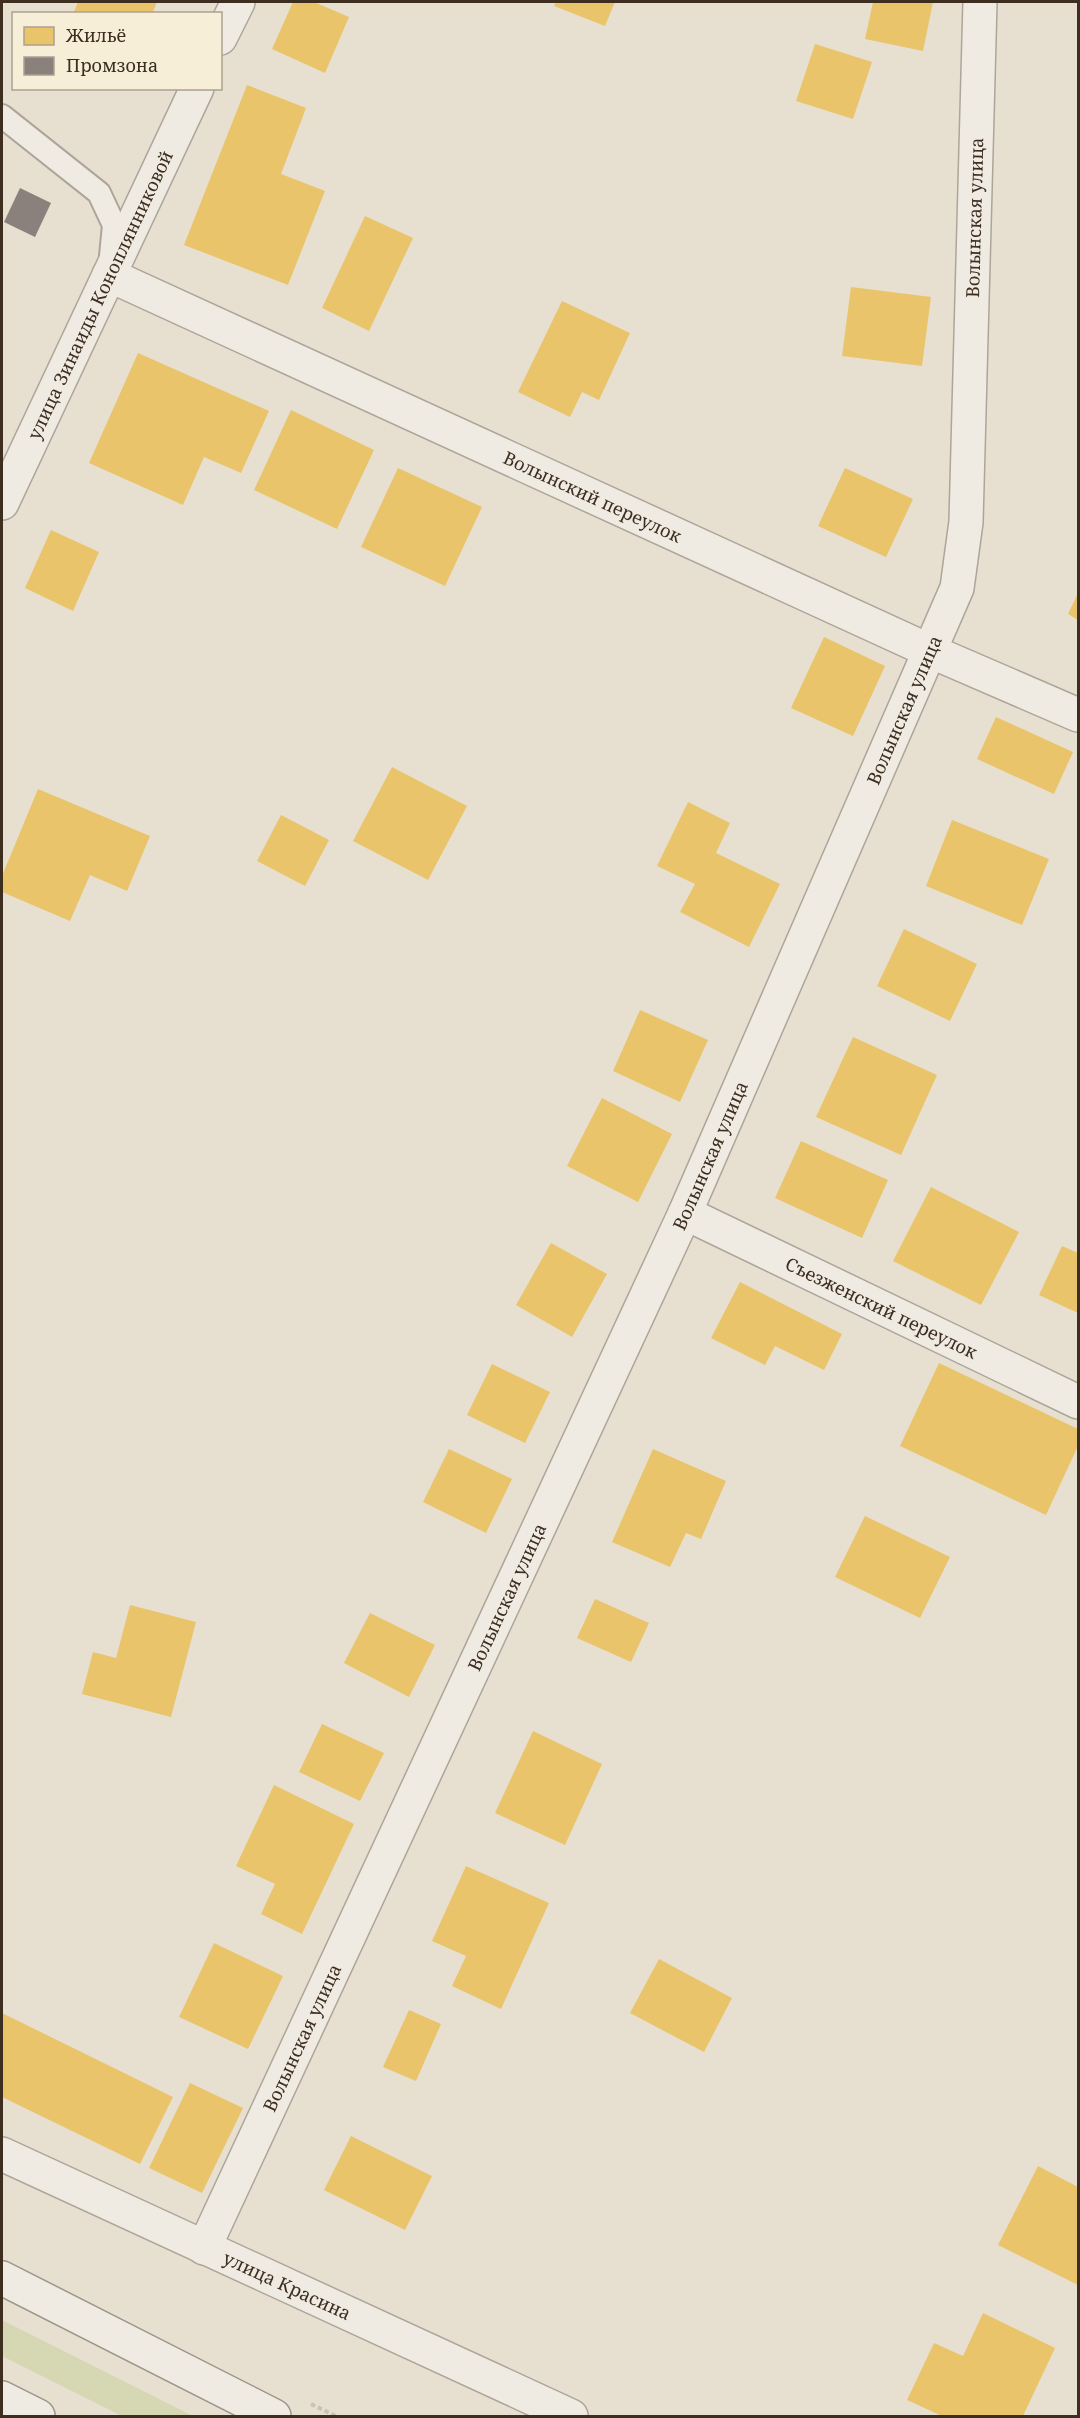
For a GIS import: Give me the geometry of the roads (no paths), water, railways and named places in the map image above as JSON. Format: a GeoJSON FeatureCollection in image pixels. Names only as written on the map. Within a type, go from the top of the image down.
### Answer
{"type":"FeatureCollection","features":[{"type":"Feature","properties":{"kind":"street"},"geometry":{"type":"LineString","coordinates":[[222,34],[238,2]]}},
{"type":"Feature","properties":{"kind":"street","name":"Волынская улица"},"geometry":{"type":"LineString","coordinates":[[204,2248],[685,1212],[957,588],[966,522],[980,2]]}},
{"type":"Feature","properties":{"kind":"street","name":"улица Зинаиды Коноплянниковой"},"geometry":{"type":"LineString","coordinates":[[5,488],[196,90]]}},
{"type":"Feature","properties":{"kind":"street","name":"Волынский переулок"},"geometry":{"type":"LineString","coordinates":[[109,275],[930,651],[1078,715]]}},
{"type":"Feature","properties":{"kind":"street","name":"Съезженский переулок"},"geometry":{"type":"LineString","coordinates":[[685,1212],[1078,1402]]}},
{"type":"Feature","properties":{"kind":"street","name":"улица Красина"},"geometry":{"type":"LineString","coordinates":[[2,2154],[571,2416]]}},
{"type":"Feature","properties":{"kind":"street"},"geometry":{"type":"LineString","coordinates":[[2,2278],[274,2416]]}},
{"type":"Feature","properties":{"kind":"street"},"geometry":{"type":"LineString","coordinates":[[2,2398],[38,2416]]}},
{"type":"Feature","properties":{"kind":"lane"},"geometry":{"type":"LineString","coordinates":[[2,116],[99,193],[114,225],[109,275]]}}]}
